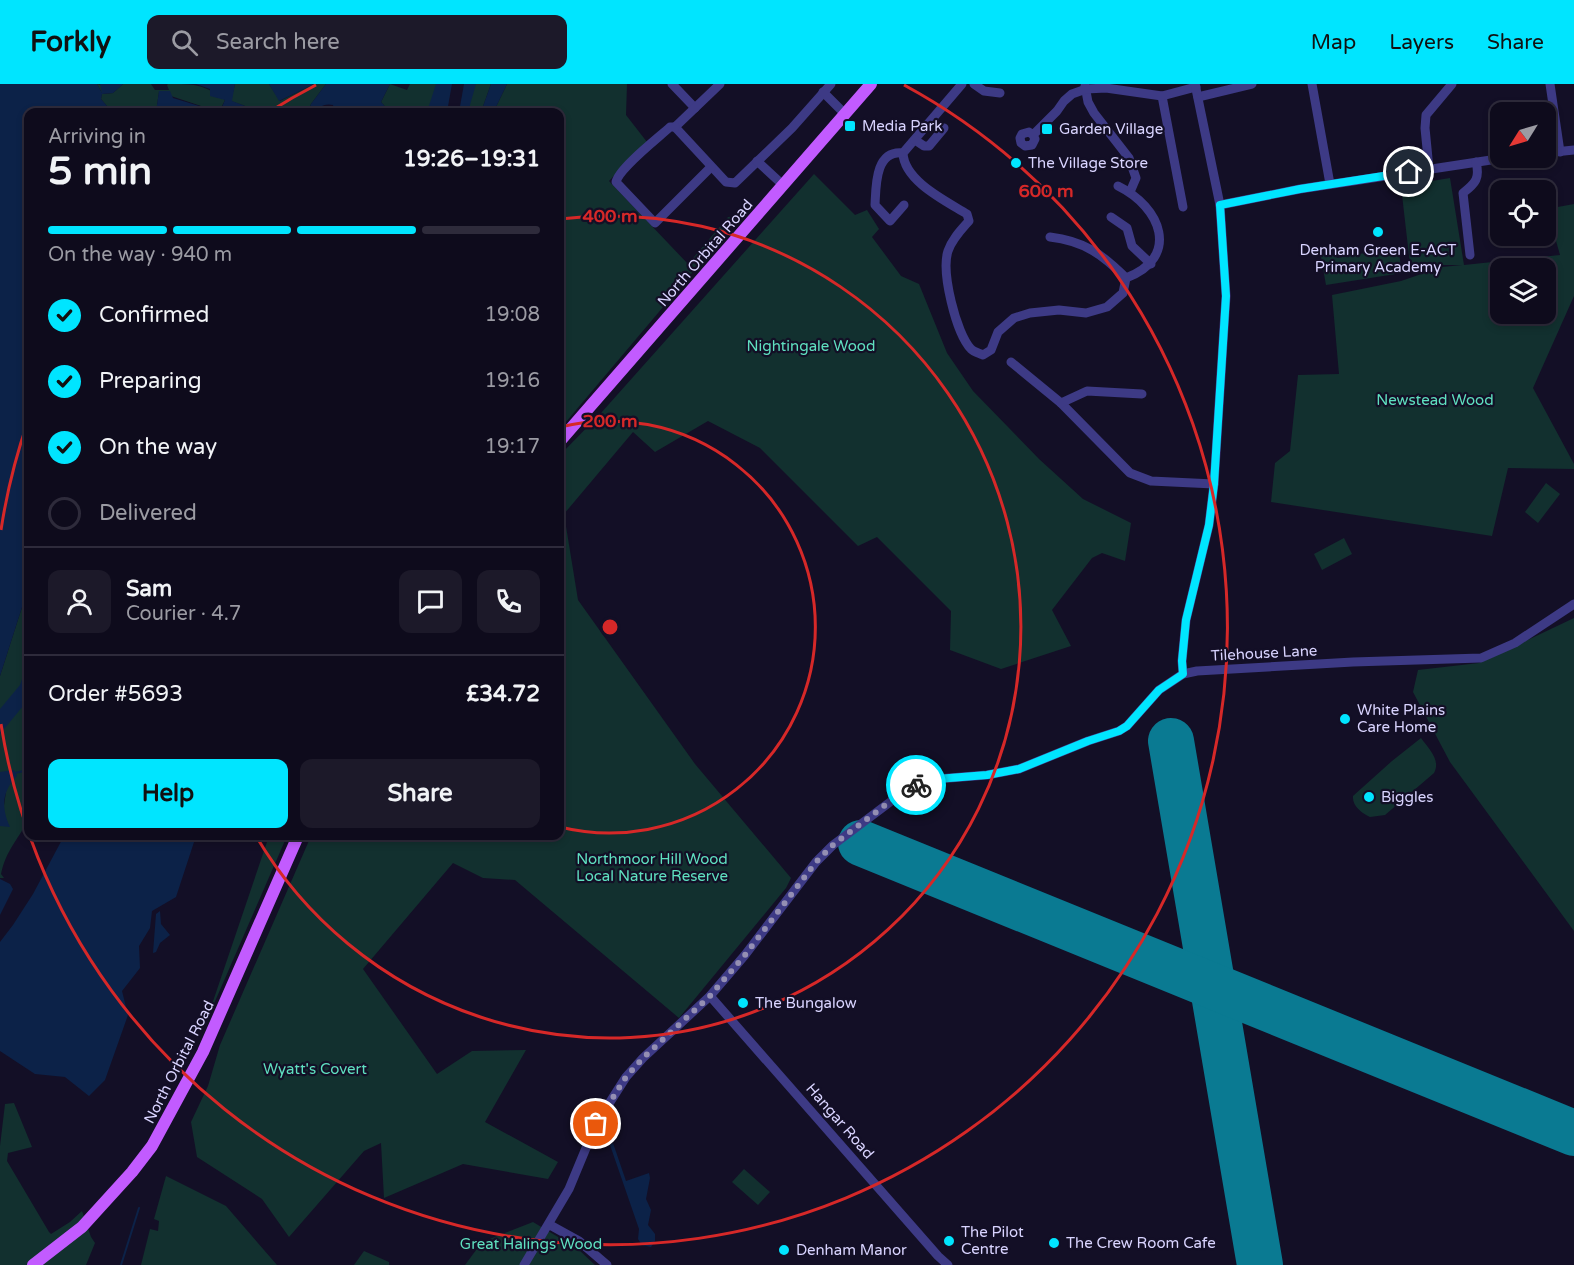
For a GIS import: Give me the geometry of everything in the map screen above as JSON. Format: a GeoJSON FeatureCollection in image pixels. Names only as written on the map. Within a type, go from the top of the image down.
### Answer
{"type":"FeatureCollection","features":[{"type":"Feature","properties":{"kind":"main road","name":"North Orbital Road"},"geometry":{"type":"LineString","coordinates":[[564,436],[871,84]]}},
{"type":"Feature","properties":{"kind":"main road","name":"North Orbital Road"},"geometry":{"type":"LineString","coordinates":[[33,1265],[82,1227],[132,1172],[152,1146],[203,1053],[296,840]]}},
{"type":"Feature","properties":{"kind":"street"},"geometry":{"type":"LineString","coordinates":[[672,84],[695,108]]}},
{"type":"Feature","properties":{"kind":"street"},"geometry":{"type":"LineString","coordinates":[[711,167],[655,223],[616,182],[617,177],[640,154],[670,127],[675,127],[720,84]]}},
{"type":"Feature","properties":{"kind":"street"},"geometry":{"type":"LineString","coordinates":[[675,127],[726,182],[735,183],[792,128],[831,84]]}},
{"type":"Feature","properties":{"kind":"street"},"geometry":{"type":"LineString","coordinates":[[962,84],[903,153],[903,162],[909,171],[929,189],[967,214],[969,221],[954,238],[947,253],[952,307],[963,338],[973,351],[983,355],[991,350],[998,332],[1014,318],[1030,313],[1059,310],[1086,313],[1107,307],[1123,293],[1126,278]]}},
{"type":"Feature","properties":{"kind":"street"},"geometry":{"type":"LineString","coordinates":[[974,84],[984,91],[1000,93]]}},
{"type":"Feature","properties":{"kind":"street"},"geometry":{"type":"LineString","coordinates":[[1033,135],[1064,101],[1085,87],[1162,96],[1252,84]]}},
{"type":"Feature","properties":{"kind":"street"},"geometry":{"type":"LineString","coordinates":[[1312,84],[1330,184]]}},
{"type":"Feature","properties":{"kind":"street"},"geometry":{"type":"LineString","coordinates":[[1428,169],[1426,115],[1452,84]]}},
{"type":"Feature","properties":{"kind":"street"},"geometry":{"type":"LineString","coordinates":[[1550,84],[1560,152]]}},
{"type":"Feature","properties":{"kind":"street"},"geometry":{"type":"LineString","coordinates":[[1085,87],[1088,102],[1094,112],[1129,158],[1136,178],[1130,192]]}},
{"type":"Feature","properties":{"kind":"street"},"geometry":{"type":"LineString","coordinates":[[1183,674],[1186,620],[1209,525],[1214,484],[1226,296],[1220,205],[1196,90]]}},
{"type":"Feature","properties":{"kind":"street"},"geometry":{"type":"LineString","coordinates":[[823,92],[845,114]]}},
{"type":"Feature","properties":{"kind":"street"},"geometry":{"type":"LineString","coordinates":[[1162,96],[1183,207]]}},
{"type":"Feature","properties":{"kind":"street"},"geometry":{"type":"LineString","coordinates":[[915,140],[924,146],[929,146],[944,128]]}},
{"type":"Feature","properties":{"kind":"street"},"geometry":{"type":"LineString","coordinates":[[1556,152],[1574,150]]}},
{"type":"Feature","properties":{"kind":"street"},"geometry":{"type":"LineString","coordinates":[[903,153],[895,152],[888,155],[880,166],[875,205],[890,221],[904,205]]}},
{"type":"Feature","properties":{"kind":"street"},"geometry":{"type":"LineString","coordinates":[[1220,205],[1330,184],[1490,160]]}},
{"type":"Feature","properties":{"kind":"street"},"geometry":{"type":"LineString","coordinates":[[757,161],[783,185]]}},
{"type":"Feature","properties":{"kind":"street"},"geometry":{"type":"LineString","coordinates":[[1470,255],[1463,193],[1475,184],[1479,175],[1476,162]]}},
{"type":"Feature","properties":{"kind":"street"},"geometry":{"type":"LineString","coordinates":[[1118,186],[1144,203],[1155,218],[1159,236],[1157,250],[1151,264],[1139,273],[1126,278]]}},
{"type":"Feature","properties":{"kind":"street"},"geometry":{"type":"LineString","coordinates":[[1111,217],[1127,228],[1132,246],[1151,264]]}},
{"type":"Feature","properties":{"kind":"street"},"geometry":{"type":"LineString","coordinates":[[1050,237],[1080,243],[1108,260],[1126,278]]}},
{"type":"Feature","properties":{"kind":"street"},"geometry":{"type":"LineString","coordinates":[[1011,362],[1061,403],[1130,473],[1151,481],[1214,484]]}},
{"type":"Feature","properties":{"kind":"street"},"geometry":{"type":"LineString","coordinates":[[1061,403],[1087,391],[1142,394]]}},
{"type":"Feature","properties":{"kind":"street","name":"Tilehouse Lane"},"geometry":{"type":"LineString","coordinates":[[524,1265],[550,1225],[571,1186],[596,1124],[626,1077],[643,1058],[710,996],[745,955],[816,862],[833,845],[901,793],[937,779],[987,775],[1019,769],[1119,731],[1127,726],[1159,690],[1183,674],[1197,671],[1353,662],[1481,658],[1515,643],[1574,604]]}},
{"type":"Feature","properties":{"kind":"street","name":"Hangar Road"},"geometry":{"type":"LineString","coordinates":[[710,996],[948,1265]]}},
{"type":"Feature","properties":{"kind":"street"},"geometry":{"type":"LineString","coordinates":[[550,1225],[579,1241],[607,1265]]}},
{"type":"Feature","properties":{"kind":"green space"},"geometry":{"type":"Polygon","coordinates":[[[97,84],[101,85],[103,94],[113,93],[123,84],[151,84],[155,90],[169,90],[168,84],[192,85],[205,88],[225,100],[221,108],[207,108],[159,92],[157,108],[109,108],[101,99],[102,93],[97,84]]]}},
{"type":"Feature","properties":{"kind":"green space"},"geometry":{"type":"Polygon","coordinates":[[[235,84],[269,84],[280,101],[314,84],[326,84],[310,108],[248,108],[231,101],[235,84]]]}},
{"type":"Feature","properties":{"kind":"green space"},"geometry":{"type":"Polygon","coordinates":[[[390,84],[407,90],[410,84],[491,84],[482,108],[386,108],[381,102],[390,84]]]}},
{"type":"Feature","properties":{"kind":"green space"},"geometry":{"type":"Polygon","coordinates":[[[507,84],[627,84],[626,115],[647,142],[609,181],[688,264],[728,217],[740,216],[564,424],[564,108],[495,108],[507,84]]]}},
{"type":"Feature","properties":{"kind":"green space","name":"Nightingale Wood"},"geometry":{"type":"Polygon","coordinates":[[[814,174],[855,215],[867,210],[879,229],[872,237],[901,276],[919,284],[947,353],[973,391],[1039,459],[1083,499],[1131,523],[1125,561],[1102,553],[1092,558],[1052,610],[1071,646],[1001,669],[950,650],[951,611],[877,537],[858,546],[760,448],[708,421],[655,452],[633,432],[564,514],[564,451],[601,413],[814,174]]]}},
{"type":"Feature","properties":{"kind":"green space","name":"Newstead Wood"},"geometry":{"type":"Polygon","coordinates":[[[1450,178],[1464,265],[1490,262],[1490,324],[1556,324],[1556,258],[1531,258],[1560,255],[1556,241],[1556,207],[1574,204],[1574,296],[1533,388],[1574,464],[1574,469],[1508,468],[1492,536],[1271,502],[1275,463],[1290,451],[1298,375],[1339,374],[1332,295],[1401,281],[1442,267],[1462,265],[1443,265],[1411,273],[1401,186],[1450,178]]]}},
{"type":"Feature","properties":{"kind":"green space"},"geometry":{"type":"Polygon","coordinates":[[[1398,247],[1402,273],[1326,285],[1320,252],[1334,250],[1337,258],[1398,247]]]}},
{"type":"Feature","properties":{"kind":"green space"},"geometry":{"type":"Polygon","coordinates":[[[1546,483],[1560,494],[1538,523],[1525,512],[1546,483]]]}},
{"type":"Feature","properties":{"kind":"green space"},"geometry":{"type":"Polygon","coordinates":[[[564,514],[578,600],[695,764],[791,878],[786,888],[679,1018],[515,880],[483,878],[453,863],[363,969],[437,1074],[472,1051],[526,1050],[485,1122],[558,1162],[548,1179],[463,1164],[384,1198],[381,1143],[364,1151],[289,1237],[262,1199],[197,1157],[191,1122],[208,1086],[220,1045],[309,840],[564,840],[564,514]]]}},
{"type":"Feature","properties":{"kind":"green space"},"geometry":{"type":"Polygon","coordinates":[[[1344,538],[1352,554],[1322,570],[1314,554],[1344,538]]]}},
{"type":"Feature","properties":{"kind":"green space"},"geometry":{"type":"Polygon","coordinates":[[[24,602],[24,827],[6,858],[1,874],[4,878],[0,878],[0,826],[9,826],[3,812],[7,785],[0,772],[0,676],[24,602]]]}},
{"type":"Feature","properties":{"kind":"green space"},"geometry":{"type":"Polygon","coordinates":[[[1574,618],[1574,931],[1450,762],[1413,692],[1418,670],[1479,663],[1574,618]]]}},
{"type":"Feature","properties":{"kind":"green space"},"geometry":{"type":"Polygon","coordinates":[[[1421,738],[1435,759],[1434,773],[1385,815],[1370,817],[1361,811],[1354,803],[1353,796],[1421,738]]]}},
{"type":"Feature","properties":{"kind":"green space"},"geometry":{"type":"Polygon","coordinates":[[[268,840],[285,840],[206,1022],[268,840]]]}},
{"type":"Feature","properties":{"kind":"green space"},"geometry":{"type":"Polygon","coordinates":[[[14,1103],[32,1147],[8,1153],[7,1161],[51,1234],[82,1211],[95,1243],[86,1265],[0,1265],[0,1146],[5,1104],[14,1103]]]}},
{"type":"Feature","properties":{"kind":"green space"},"geometry":{"type":"Polygon","coordinates":[[[744,1169],[770,1192],[758,1205],[732,1182],[744,1169]]]}},
{"type":"Feature","properties":{"kind":"green space"},"geometry":{"type":"Polygon","coordinates":[[[166,1176],[226,1206],[277,1265],[141,1265],[150,1229],[158,1231],[159,1221],[154,1219],[166,1176]]]}},
{"type":"Feature","properties":{"kind":"green space","name":"Great Halings Wood"},"geometry":{"type":"Polygon","coordinates":[[[533,1222],[578,1249],[595,1265],[465,1265],[482,1242],[533,1222]]]}},
{"type":"Feature","properties":{"kind":"green space"},"geometry":{"type":"Polygon","coordinates":[[[364,1251],[389,1262],[389,1265],[354,1265],[364,1251]]]}},
{"type":"Feature","properties":{"kind":"water"},"geometry":{"type":"Polygon","coordinates":[[[0,84],[97,84],[102,93],[100,84],[123,84],[113,93],[102,94],[101,99],[109,108],[24,108],[24,602],[0,676],[0,84]]]}},
{"type":"Feature","properties":{"kind":"water"},"geometry":{"type":"Polygon","coordinates":[[[196,84],[235,84],[232,101],[248,108],[222,108],[225,100],[210,96],[210,89],[196,84]]]}},
{"type":"Feature","properties":{"kind":"water"},"geometry":{"type":"Polygon","coordinates":[[[269,84],[314,84],[279,101],[269,84]]]}},
{"type":"Feature","properties":{"kind":"water"},"geometry":{"type":"Polygon","coordinates":[[[326,84],[390,84],[381,102],[386,108],[334,108],[333,105],[327,105],[310,108],[326,84]]]}},
{"type":"Feature","properties":{"kind":"water"},"geometry":{"type":"Polygon","coordinates":[[[436,84],[476,84],[469,108],[428,108],[436,84]]]}},
{"type":"Feature","properties":{"kind":"water"},"geometry":{"type":"Polygon","coordinates":[[[491,84],[507,84],[495,108],[482,108],[491,84]]]}},
{"type":"Feature","properties":{"kind":"water"},"geometry":{"type":"Polygon","coordinates":[[[159,91],[170,91],[173,98],[206,108],[157,108],[159,91]]]}},
{"type":"Feature","properties":{"kind":"water"},"geometry":{"type":"Polygon","coordinates":[[[24,674],[24,705],[0,734],[0,709],[20,685],[24,674]]]}},
{"type":"Feature","properties":{"kind":"water"},"geometry":{"type":"Polygon","coordinates":[[[14,770],[17,776],[8,787],[4,806],[10,827],[0,826],[0,772],[14,770]]]}},
{"type":"Feature","properties":{"kind":"water"},"geometry":{"type":"Polygon","coordinates":[[[62,840],[195,840],[176,897],[152,911],[150,928],[139,946],[140,968],[122,991],[128,1015],[105,1080],[89,1096],[65,1077],[35,1074],[0,1051],[0,942],[33,894],[62,840]]]}},
{"type":"Feature","properties":{"kind":"water"},"geometry":{"type":"Polygon","coordinates":[[[0,879],[10,884],[13,889],[0,915],[0,879]]]}},
{"type":"Feature","properties":{"kind":"water"},"geometry":{"type":"Polygon","coordinates":[[[160,911],[161,924],[170,935],[153,953],[156,914],[160,911]]]}},
{"type":"Feature","properties":{"kind":"water"},"geometry":{"type":"Polygon","coordinates":[[[613,1143],[626,1181],[649,1173],[646,1199],[651,1210],[648,1225],[655,1234],[655,1241],[651,1247],[642,1245],[638,1239],[639,1229],[610,1145],[613,1143]]]}},
{"type":"Feature","properties":{"kind":"pier"},"geometry":{"type":"Polygon","coordinates":[[[452,84],[464,84],[460,108],[448,108],[452,84]]]}},
{"type":"Feature","properties":{"kind":"waterway"},"geometry":{"type":"LineString","coordinates":[[15,773],[24,771]]}},
{"type":"Feature","properties":{"kind":"waterway"},"geometry":{"type":"LineString","coordinates":[[121,1265],[139,1208]]}},
{"type":"Feature","properties":{"kind":"runway"},"geometry":{"type":"LineString","coordinates":[[1171,741],[1260,1265]]}},
{"type":"Feature","properties":{"kind":"runway"},"geometry":{"type":"LineString","coordinates":[[861,843],[1574,1133]]}},
{"type":"Feature","properties":{"kind":"way so far"},"geometry":{"type":"LineString","coordinates":[[596,1124],[626,1077],[669,1032],[710,996],[745,955],[816,862],[833,845],[901,793],[916,785]]}},
{"type":"Feature","properties":{"kind":"place","name":"Media Park"},"geometry":{"type":"Point","coordinates":[850,126]}},
{"type":"Feature","properties":{"kind":"place","name":"Garden Village"},"geometry":{"type":"Point","coordinates":[1047,129]}},
{"type":"Feature","properties":{"kind":"place","name":"The Village Store"},"geometry":{"type":"Point","coordinates":[1016,163]}},
{"type":"Feature","properties":{"kind":"place","name":"Denham Green E-ACT Primary Academy"},"geometry":{"type":"Point","coordinates":[1378,232]}},
{"type":"Feature","properties":{"kind":"place","name":"White Plains Care Home"},"geometry":{"type":"Point","coordinates":[1345,719]}},
{"type":"Feature","properties":{"kind":"place","name":"Biggles"},"geometry":{"type":"Point","coordinates":[1369,797]}},
{"type":"Feature","properties":{"kind":"place","name":"The Bungalow"},"geometry":{"type":"Point","coordinates":[743,1003]}},
{"type":"Feature","properties":{"kind":"place","name":"The Pilot Centre"},"geometry":{"type":"Point","coordinates":[949,1241]}},
{"type":"Feature","properties":{"kind":"place","name":"The Crew Room Cafe"},"geometry":{"type":"Point","coordinates":[1054,1243]}},
{"type":"Feature","properties":{"kind":"place","name":"Denham Manor"},"geometry":{"type":"Point","coordinates":[784,1250]}},
{"type":"Feature","properties":{"kind":"route"},"geometry":{"type":"LineString","coordinates":[[916,785],[937,779],[987,775],[1019,769],[1119,731],[1127,726],[1149,698],[1183,674],[1186,620],[1209,525],[1214,484],[1226,296],[1220,205],[1300,189],[1409,172]]}},
{"type":"Feature","properties":{"kind":"park label","name":"Northmoor Hill Wood Local Nature Reserve"},"geometry":{"type":"Point","coordinates":[652,868]}},
{"type":"Feature","properties":{"kind":"park label","name":"Wyatt's Covert"},"geometry":{"type":"Point","coordinates":[315,1069]}}]}
